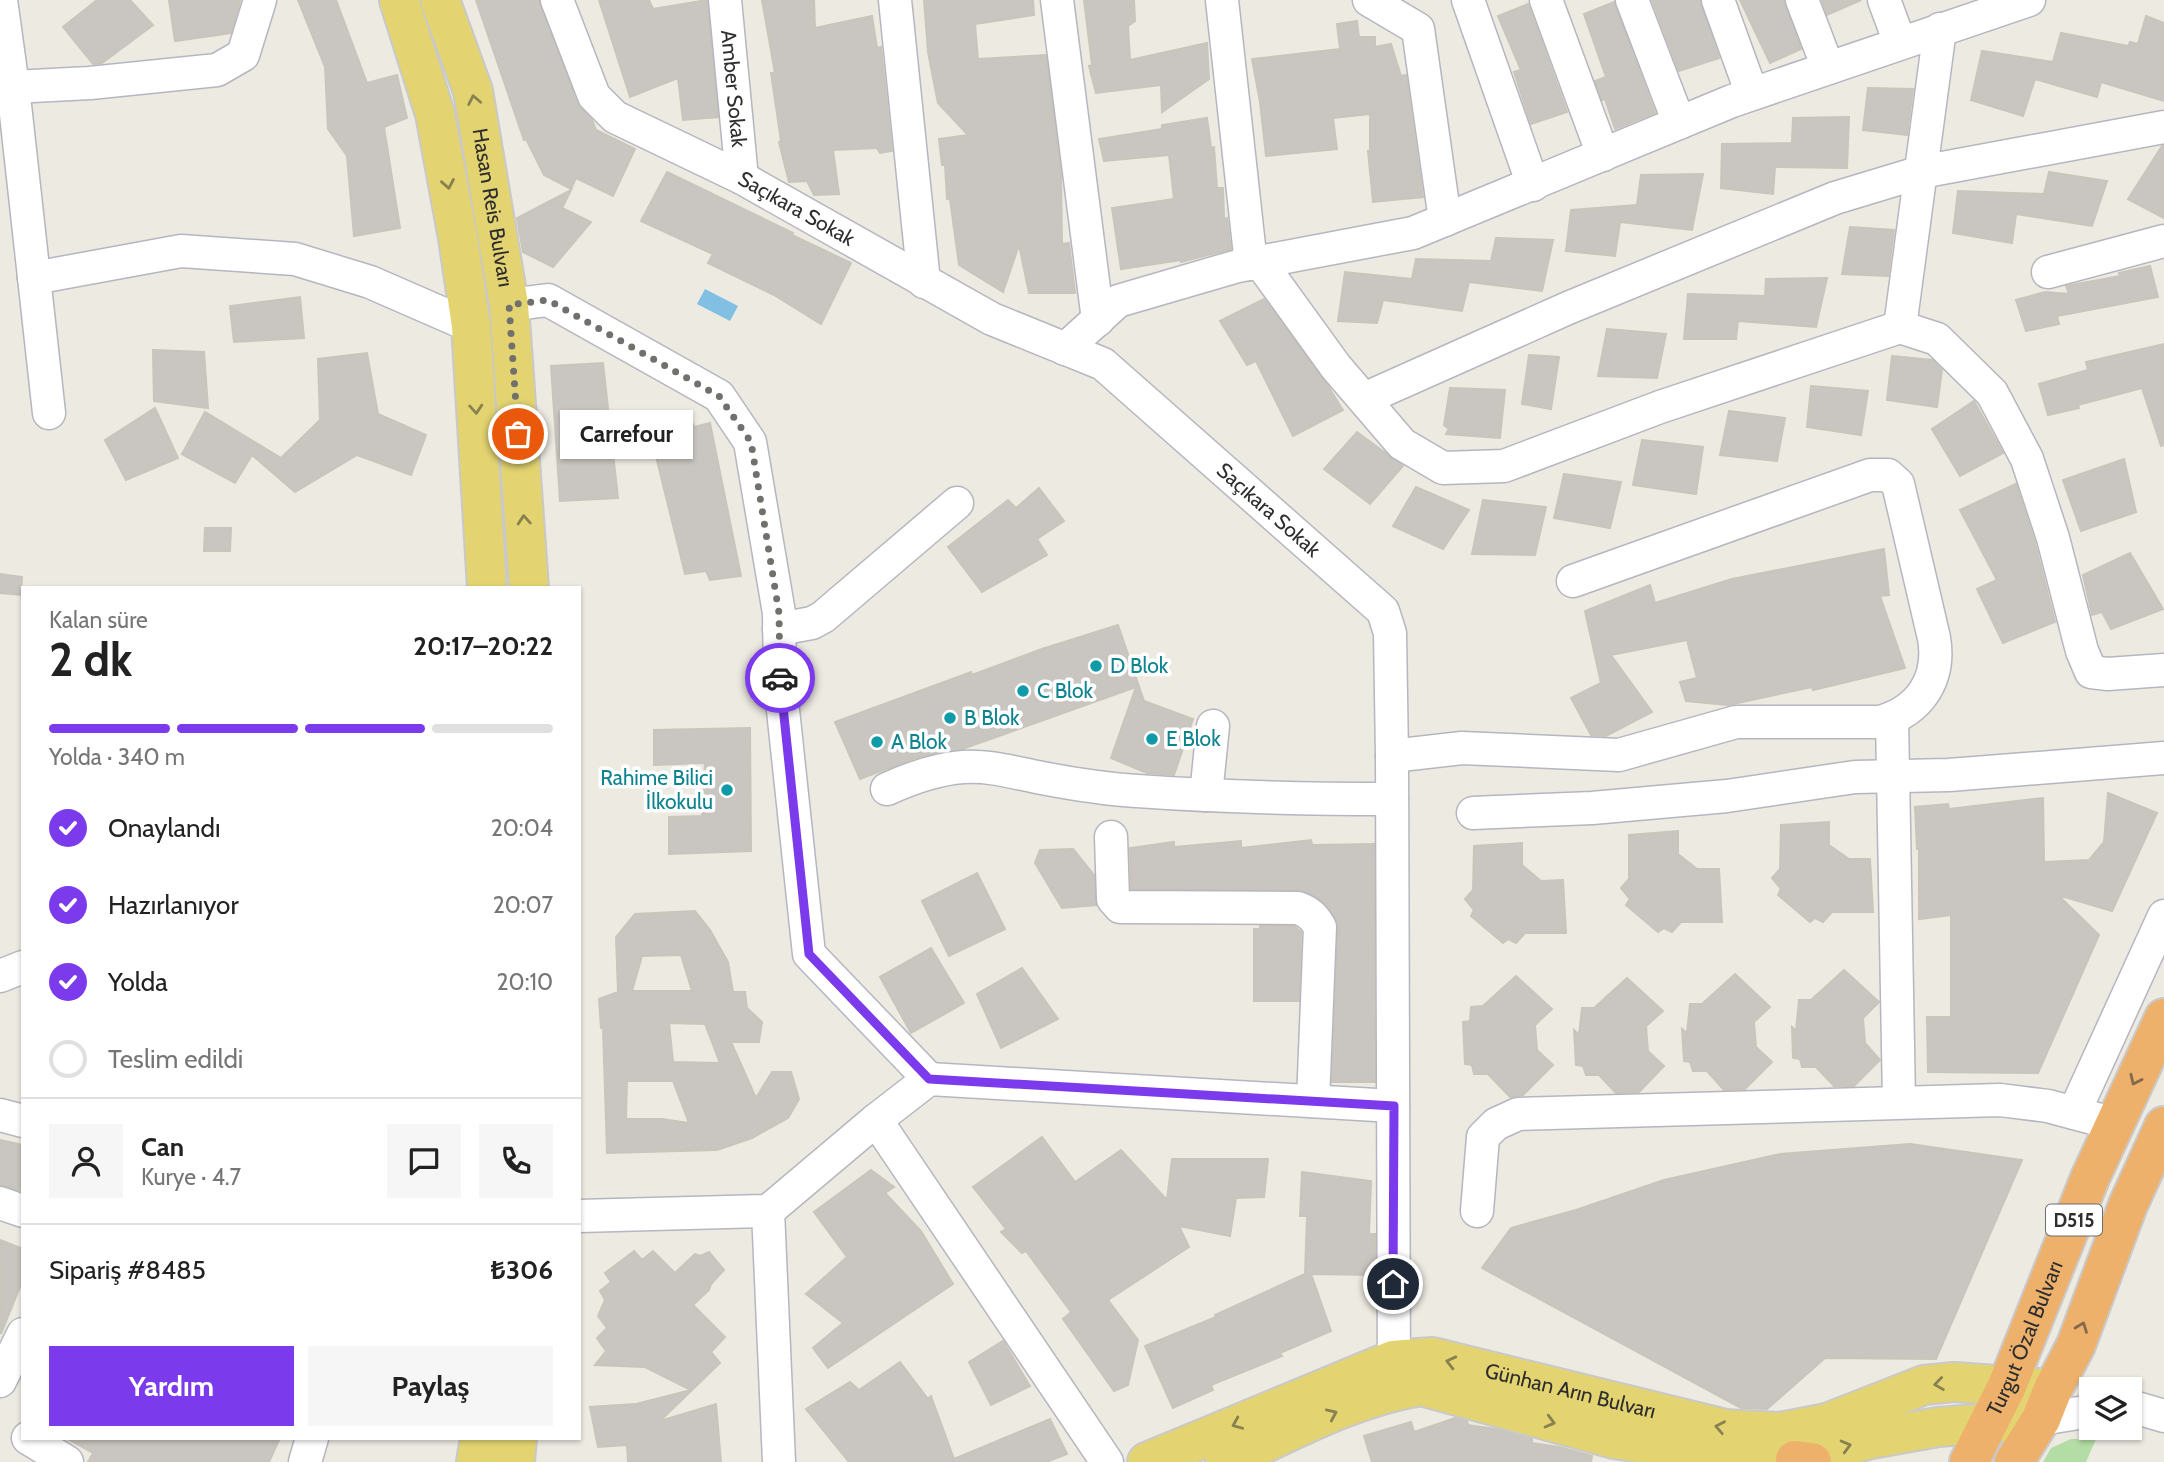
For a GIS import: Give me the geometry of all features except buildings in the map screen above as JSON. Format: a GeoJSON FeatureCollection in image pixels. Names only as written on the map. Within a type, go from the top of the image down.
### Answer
{"type":"FeatureCollection","features":[{"type":"Feature","properties":{"kind":"highway","name":"Turgut Özal Bulvarı"},"geometry":{"type":"LineString","coordinates":[[1969,1462],[2007,1386],[2090,1178],[2164,1018]]}},
{"type":"Feature","properties":{"kind":"highway","name":"D515"},"geometry":{"type":"LineString","coordinates":[[2014,1462],[2076,1345],[2129,1205],[2164,1126]]}},
{"type":"Feature","properties":{"kind":"main road","name":"Hasan Reis Bulvarı"},"geometry":{"type":"LineString","coordinates":[[399,0],[435,114],[471,326],[487,586]]}},
{"type":"Feature","properties":{"kind":"main road","name":"Hasan Reis Bulvarı"},"geometry":{"type":"LineString","coordinates":[[440,0],[473,91],[509,305],[529,586]]}},
{"type":"Feature","properties":{"kind":"main road","name":"Günhan Arın Bulvarı"},"geometry":{"type":"LineString","coordinates":[[1147,1462],[1393,1375],[1432,1357],[1725,1429],[1780,1432],[1828,1423],[1924,1385],[1954,1381],[2007,1386],[2047,1404]]}},
{"type":"Feature","properties":{"kind":"main road","name":"Günhan Arın Bulvarı"},"geometry":{"type":"LineString","coordinates":[[1393,1375],[1611,1450],[1741,1459],[1804,1461],[1871,1439],[1938,1427],[1988,1424],[2047,1404]]}},
{"type":"Feature","properties":{"kind":"main road","name":"Günhan Arın Bulvarı"},"geometry":{"type":"LineString","coordinates":[[1225,1462],[1352,1405],[1393,1375]]}},
{"type":"Feature","properties":{"kind":"main road"},"geometry":{"type":"LineString","coordinates":[[476,1462],[480,1440]]}},
{"type":"Feature","properties":{"kind":"main road"},"geometry":{"type":"LineString","coordinates":[[515,1462],[517,1440]]}},
{"type":"Feature","properties":{"kind":"street"},"geometry":{"type":"LineString","coordinates":[[1,0],[6,87],[34,278],[49,414]]}},
{"type":"Feature","properties":{"kind":"street"},"geometry":{"type":"LineString","coordinates":[[6,87],[90,83],[217,70],[243,55],[260,0]]}},
{"type":"Feature","properties":{"kind":"street","name":"Saçıkara Sokak"},"geometry":{"type":"LineString","coordinates":[[557,0],[594,96],[615,117],[742,178],[992,319],[1103,364],[1383,611],[1390,633],[1392,756],[1393,1375]]}},
{"type":"Feature","properties":{"kind":"street","name":"Amber Sokak"},"geometry":{"type":"LineString","coordinates":[[724,0],[742,178]]}},
{"type":"Feature","properties":{"kind":"street"},"geometry":{"type":"LineString","coordinates":[[895,0],[924,282]]}},
{"type":"Feature","properties":{"kind":"street"},"geometry":{"type":"LineString","coordinates":[[1057,0],[1098,320]]}},
{"type":"Feature","properties":{"kind":"street"},"geometry":{"type":"LineString","coordinates":[[1222,0],[1256,263],[1336,367],[1402,444],[1443,468],[1504,466],[1660,407],[1900,327],[1937,339],[1992,393],[2027,459],[2053,538],[2082,651],[2091,672],[2108,674],[2164,670]]}},
{"type":"Feature","properties":{"kind":"street"},"geometry":{"type":"LineString","coordinates":[[1368,0],[1418,29],[1445,220]]}},
{"type":"Feature","properties":{"kind":"street"},"geometry":{"type":"LineString","coordinates":[[1468,0],[1533,185]]}},
{"type":"Feature","properties":{"kind":"street"},"geometry":{"type":"LineString","coordinates":[[1546,0],[1603,155]]}},
{"type":"Feature","properties":{"kind":"street"},"geometry":{"type":"LineString","coordinates":[[1632,0],[1679,124]]}},
{"type":"Feature","properties":{"kind":"street"},"geometry":{"type":"LineString","coordinates":[[1718,0],[1752,94]]}},
{"type":"Feature","properties":{"kind":"street"},"geometry":{"type":"LineString","coordinates":[[1802,0],[1828,68]]}},
{"type":"Feature","properties":{"kind":"street"},"geometry":{"type":"LineString","coordinates":[[1884,0],[1900,43]]}},
{"type":"Feature","properties":{"kind":"street"},"geometry":{"type":"LineString","coordinates":[[1065,349],[1118,301],[1256,263],[1413,233],[1752,94],[1940,29],[1993,6],[2029,0]]}},
{"type":"Feature","properties":{"kind":"street"},"geometry":{"type":"LineString","coordinates":[[1900,327],[1940,29]]}},
{"type":"Feature","properties":{"kind":"street"},"geometry":{"type":"LineString","coordinates":[[1364,399],[1568,308],[1835,198],[1921,172],[2164,127]]}},
{"type":"Feature","properties":{"kind":"street"},"geometry":{"type":"LineString","coordinates":[[2048,272],[2164,242]]}},
{"type":"Feature","properties":{"kind":"street"},"geometry":{"type":"LineString","coordinates":[[34,278],[181,251],[295,259],[370,282],[471,326]]}},
{"type":"Feature","properties":{"kind":"street"},"geometry":{"type":"LineString","coordinates":[[509,305],[548,300],[719,396],[751,442],[779,613],[780,682],[809,954],[929,1079]]}},
{"type":"Feature","properties":{"kind":"street"},"geometry":{"type":"LineString","coordinates":[[1392,756],[1462,748],[1619,755],[1736,722],[1867,722],[1892,718],[1913,706],[1922,696],[1933,675],[1936,650],[1898,484],[1888,475],[1870,475],[1573,580]]}},
{"type":"Feature","properties":{"kind":"street"},"geometry":{"type":"LineString","coordinates":[[779,629],[812,623],[823,617],[957,503]]}},
{"type":"Feature","properties":{"kind":"street"},"geometry":{"type":"LineString","coordinates":[[1892,718],[1899,1102]]}},
{"type":"Feature","properties":{"kind":"street"},"geometry":{"type":"LineString","coordinates":[[1206,795],[1213,726]]}},
{"type":"Feature","properties":{"kind":"street"},"geometry":{"type":"LineString","coordinates":[[1473,813],[1592,808],[1727,796],[1855,777],[2164,758]]}},
{"type":"Feature","properties":{"kind":"street"},"geometry":{"type":"LineString","coordinates":[[887,789],[928,773],[976,766],[1098,787],[1206,795],[1392,799]]}},
{"type":"Feature","properties":{"kind":"street"},"geometry":{"type":"LineString","coordinates":[[1111,836],[1113,899],[1116,905],[1124,909],[1298,908],[1311,914],[1316,920],[1320,927],[1313,1101]]}},
{"type":"Feature","properties":{"kind":"street"},"geometry":{"type":"LineString","coordinates":[[2074,1113],[2164,916]]}},
{"type":"Feature","properties":{"kind":"street"},"geometry":{"type":"LineString","coordinates":[[0,976],[21,968]]}},
{"type":"Feature","properties":{"kind":"street"},"geometry":{"type":"LineString","coordinates":[[581,1216],[768,1211],[929,1079],[1394,1106]]}},
{"type":"Feature","properties":{"kind":"street"},"geometry":{"type":"LineString","coordinates":[[1477,1211],[1483,1138],[1496,1124],[1518,1114],[2000,1100],[2048,1106],[2115,1124]]}},
{"type":"Feature","properties":{"kind":"street"},"geometry":{"type":"LineString","coordinates":[[0,1115],[21,1120]]}},
{"type":"Feature","properties":{"kind":"street"},"geometry":{"type":"LineString","coordinates":[[876,1120],[1107,1462]]}},
{"type":"Feature","properties":{"kind":"street"},"geometry":{"type":"LineString","coordinates":[[0,1203],[21,1210]]}},
{"type":"Feature","properties":{"kind":"street"},"geometry":{"type":"LineString","coordinates":[[768,1211],[779,1462]]}},
{"type":"Feature","properties":{"kind":"street"},"geometry":{"type":"LineString","coordinates":[[0,1381],[21,1338]]}},
{"type":"Feature","properties":{"kind":"street"},"geometry":{"type":"LineString","coordinates":[[2047,1404],[2079,1395]]}},
{"type":"Feature","properties":{"kind":"street"},"geometry":{"type":"LineString","coordinates":[[2047,1404],[2079,1409]]}},
{"type":"Feature","properties":{"kind":"street"},"geometry":{"type":"LineString","coordinates":[[2142,1410],[2164,1416]]}},
{"type":"Feature","properties":{"kind":"street"},"geometry":{"type":"LineString","coordinates":[[31,1440],[67,1462]]}},
{"type":"Feature","properties":{"kind":"green space"},"geometry":{"type":"Polygon","coordinates":[[[2071,1439],[2096,1440],[2086,1462],[2043,1462],[2051,1448],[2071,1439]]]}},
{"type":"Feature","properties":{"kind":"water"},"geometry":{"type":"Polygon","coordinates":[[[705,289],[738,306],[730,321],[697,304],[705,289]]]}},
{"type":"Feature","properties":{"kind":"way so far"},"geometry":{"type":"LineString","coordinates":[[518,434],[509,305],[548,300],[719,396],[751,442],[779,613],[780,678]]}},
{"type":"Feature","properties":{"kind":"place","name":"Carrefour"},"geometry":{"type":"Point","coordinates":[518,434]}},
{"type":"Feature","properties":{"kind":"place","name":"D Blok"},"geometry":{"type":"Point","coordinates":[1096,666]}},
{"type":"Feature","properties":{"kind":"place","name":"C Blok"},"geometry":{"type":"Point","coordinates":[1023,691]}},
{"type":"Feature","properties":{"kind":"place","name":"B Blok"},"geometry":{"type":"Point","coordinates":[950,718]}},
{"type":"Feature","properties":{"kind":"place","name":"E Blok"},"geometry":{"type":"Point","coordinates":[1152,739]}},
{"type":"Feature","properties":{"kind":"place","name":"A Blok"},"geometry":{"type":"Point","coordinates":[877,742]}},
{"type":"Feature","properties":{"kind":"place","name":"Rahime Bilici İlkokulu"},"geometry":{"type":"Point","coordinates":[727,790]}},
{"type":"Feature","properties":{"kind":"route"},"geometry":{"type":"LineString","coordinates":[[780,678],[809,954],[929,1079],[1394,1106],[1393,1284]]}}]}
